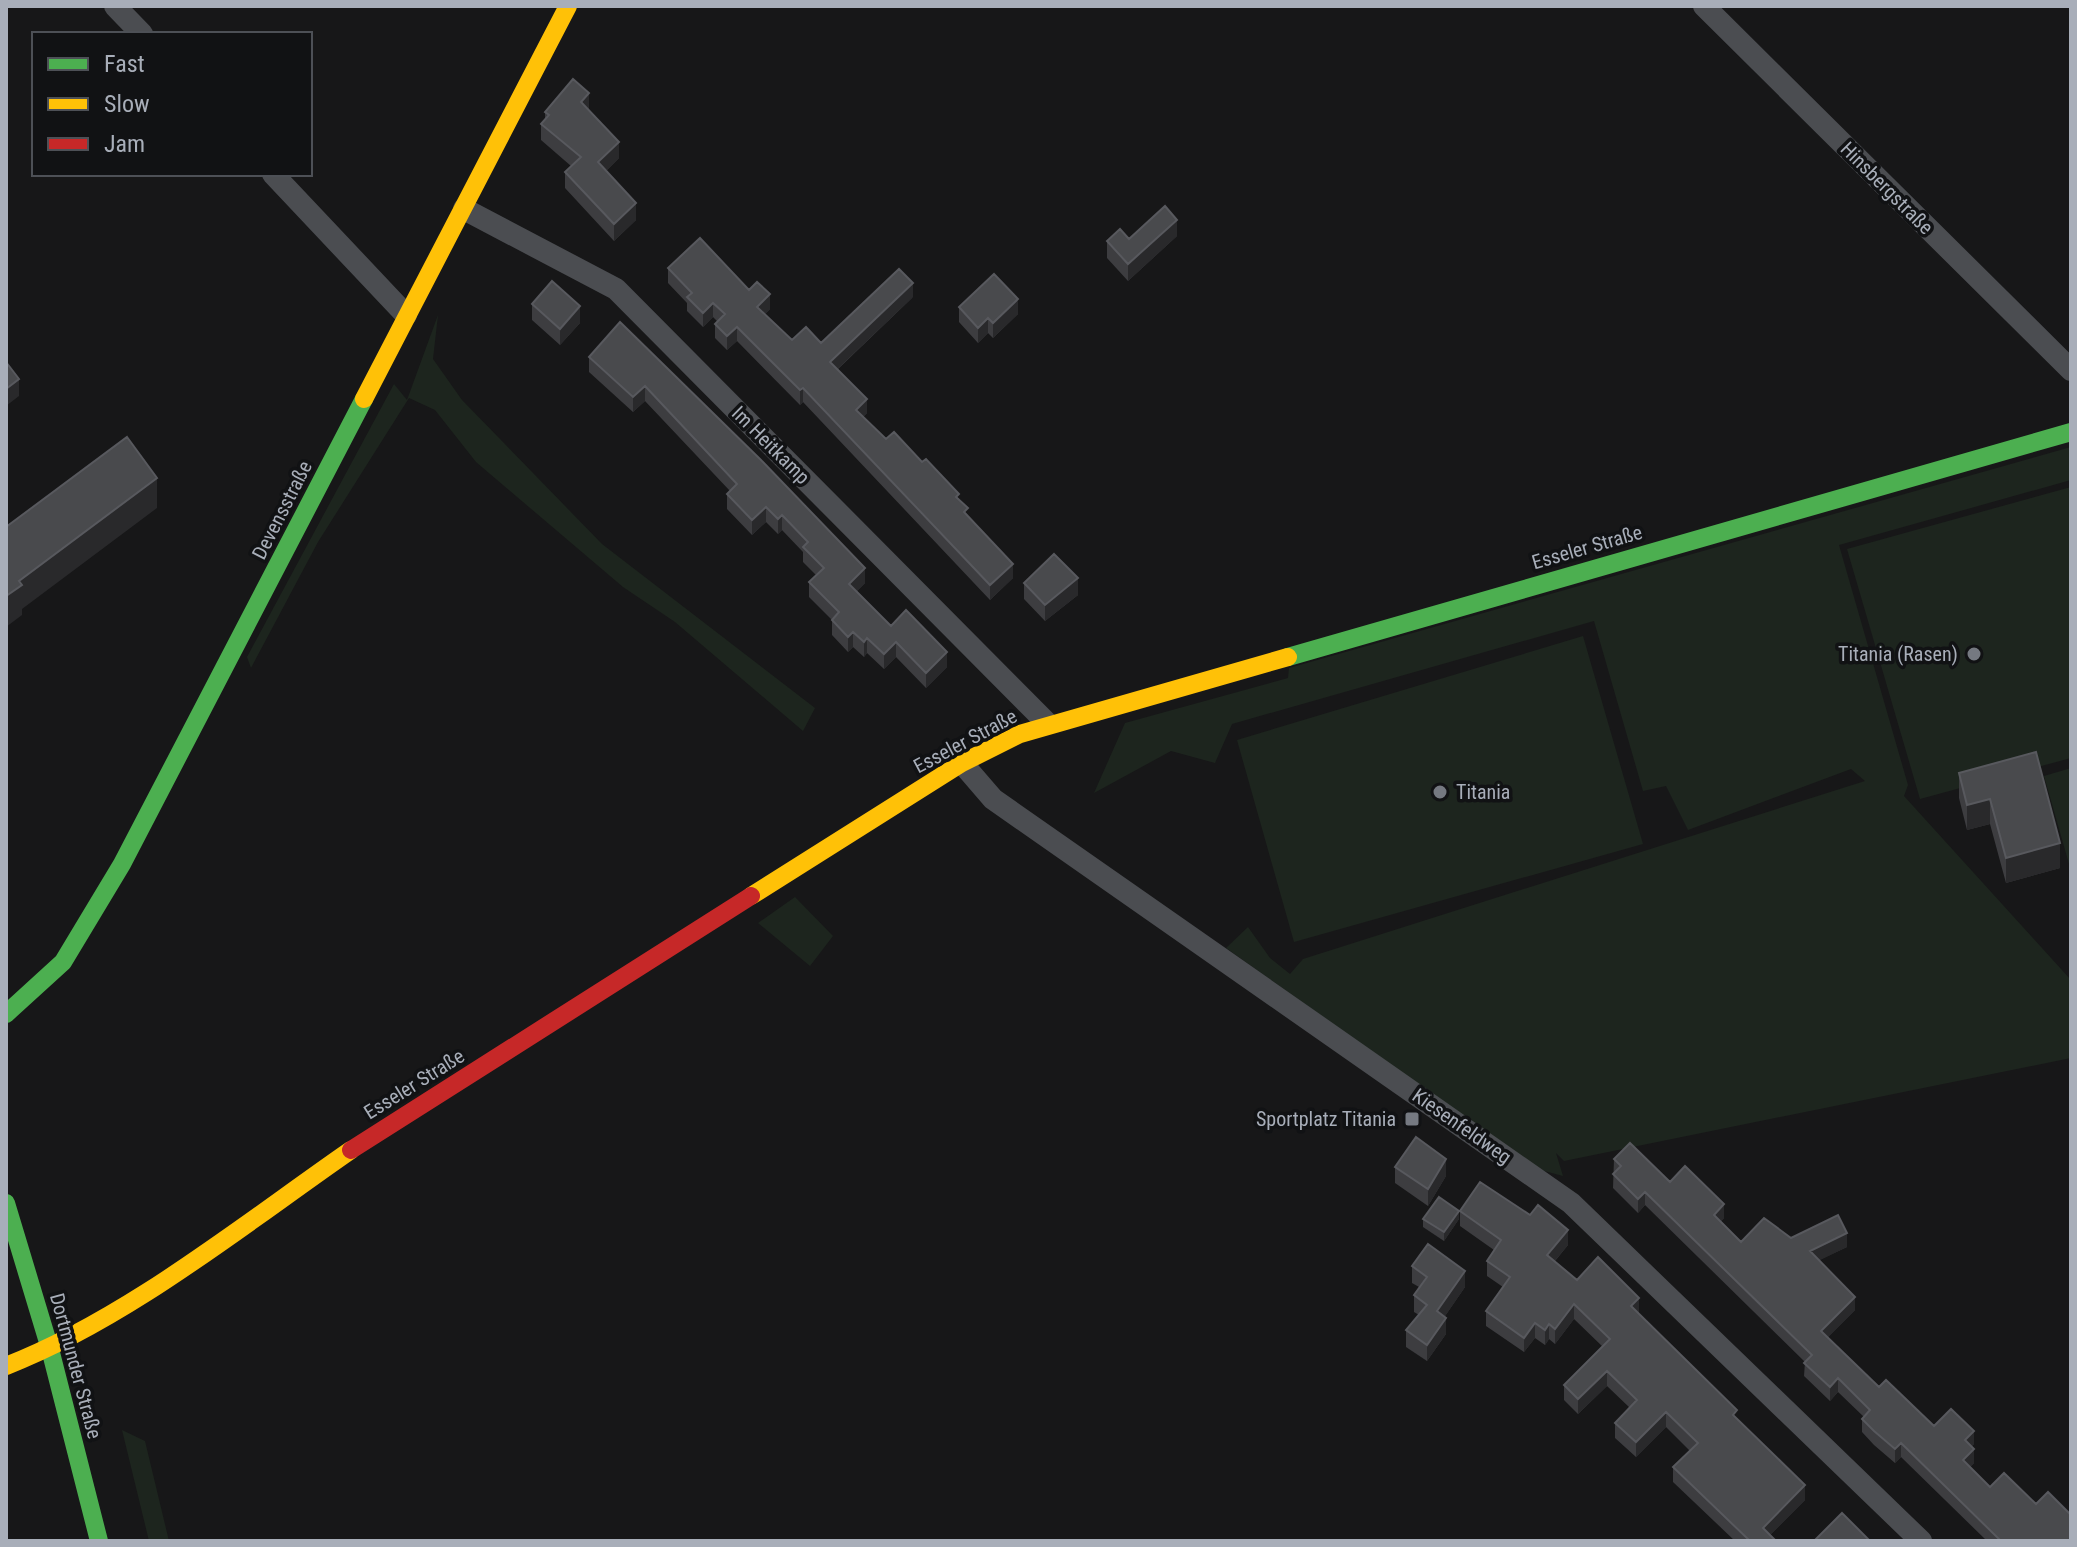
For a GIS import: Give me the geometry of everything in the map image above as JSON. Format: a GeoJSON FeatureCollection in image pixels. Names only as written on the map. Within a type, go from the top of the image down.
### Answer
{"type":"FeatureCollection","features":[{"type":"Feature","properties":{"kind":"main road","name":"Devensstraße"},"geometry":{"type":"LineString","coordinates":[[6,1014],[63,962],[122,864],[568,6]]}},
{"type":"Feature","properties":{"kind":"main road","name":"Esseler Straße"},"geometry":{"type":"LineString","coordinates":[[6,1366],[50,1349],[97,1324],[403,1115],[962,763],[1047,723],[2071,432]]}},
{"type":"Feature","properties":{"kind":"main road","name":"Dortmunder Straße"},"geometry":{"type":"LineString","coordinates":[[6,1203],[50,1349],[99,1541]]}},
{"type":"Feature","properties":{"kind":"street"},"geometry":{"type":"LineString","coordinates":[[115,6],[140,32]]}},
{"type":"Feature","properties":{"kind":"street","name":"Hinsbergstraße"},"geometry":{"type":"LineString","coordinates":[[1704,6],[2071,370]]}},
{"type":"Feature","properties":{"kind":"street"},"geometry":{"type":"LineString","coordinates":[[275,176],[406,315]]}},
{"type":"Feature","properties":{"kind":"street","name":"Im Heitkamp"},"geometry":{"type":"LineString","coordinates":[[464,209],[616,289],[1047,723]]}},
{"type":"Feature","properties":{"kind":"street","name":"Kiesenfeldweg"},"geometry":{"type":"LineString","coordinates":[[962,763],[993,799],[1571,1203],[1921,1541]]}},
{"type":"Feature","properties":{"kind":"shaded area"},"geometry":{"type":"Polygon","coordinates":[[[438,315],[433,359],[462,400],[602,544],[815,708],[803,731],[675,622],[623,587],[476,462],[435,410],[409,398],[318,542],[251,668],[247,657],[394,384],[407,400],[438,315]]]}},
{"type":"Feature","properties":{"kind":"shaded area"},"geometry":{"type":"Polygon","coordinates":[[[2071,447],[2071,480],[1839,545],[1908,785],[1904,796],[2071,980],[2071,1058],[1564,1161],[1556,1153],[1563,1176],[1537,1169],[1226,948],[1248,927],[1270,958],[1290,974],[1303,959],[1865,781],[1851,769],[1688,830],[1666,786],[1643,791],[1594,621],[1232,724],[1215,763],[1171,751],[1094,793],[1125,723],[1288,678],[1289,668],[2071,447]]]}},
{"type":"Feature","properties":{"kind":"shaded area","name":"Titania (Rasen)"},"geometry":{"type":"Polygon","coordinates":[[[2071,487],[2071,758],[1920,799],[1847,549],[2071,487]]]}},
{"type":"Feature","properties":{"kind":"shaded area","name":"Titania"},"geometry":{"type":"Polygon","coordinates":[[[1583,636],[1643,844],[1294,942],[1237,740],[1583,636]]]}},
{"type":"Feature","properties":{"kind":"shaded area"},"geometry":{"type":"Polygon","coordinates":[[[2071,768],[2071,871],[2044,776],[2071,768]]]}},
{"type":"Feature","properties":{"kind":"shaded area"},"geometry":{"type":"Polygon","coordinates":[[[795,897],[833,936],[810,966],[758,923],[795,897]]]}},
{"type":"Feature","properties":{"kind":"shaded area"},"geometry":{"type":"Polygon","coordinates":[[[122,1430],[145,1441],[169,1541],[149,1541],[122,1430]]]}},
{"type":"Feature","properties":{"kind":"building"},"geometry":{"type":"Polygon","coordinates":[[[573,79],[589,93],[581,102],[619,142],[598,162],[636,203],[614,224],[565,172],[581,157],[541,124],[549,115],[545,112],[573,79]]]}},
{"type":"Feature","properties":{"kind":"building"},"geometry":{"type":"Polygon","coordinates":[[[1165,206],[1177,220],[1128,264],[1107,241],[1120,229],[1129,239],[1165,206]]]}},
{"type":"Feature","properties":{"kind":"building"},"geometry":{"type":"Polygon","coordinates":[[[700,238],[749,290],[757,282],[770,294],[757,307],[792,340],[806,327],[821,343],[899,269],[913,283],[830,362],[867,399],[856,410],[886,439],[894,432],[922,462],[926,459],[959,494],[956,497],[968,508],[964,512],[1013,564],[990,585],[803,388],[800,390],[737,327],[727,336],[715,324],[725,314],[713,303],[703,313],[687,297],[692,293],[668,268],[700,238]]]}},
{"type":"Feature","properties":{"kind":"building"},"geometry":{"type":"Polygon","coordinates":[[[994,274],[1018,299],[993,323],[988,318],[978,328],[959,307],[994,274]]]}},
{"type":"Feature","properties":{"kind":"building"},"geometry":{"type":"Polygon","coordinates":[[[552,281],[580,306],[560,329],[532,304],[552,281]]]}},
{"type":"Feature","properties":{"kind":"building"},"geometry":{"type":"Polygon","coordinates":[[[620,322],[761,460],[865,568],[849,584],[891,626],[906,610],[947,652],[926,673],[896,642],[884,654],[867,638],[864,642],[853,632],[848,637],[832,620],[839,612],[809,582],[824,568],[803,547],[808,542],[782,515],[778,519],[766,507],[752,520],[727,494],[737,484],[645,386],[633,397],[589,357],[620,322]]]}},
{"type":"Feature","properties":{"kind":"building"},"geometry":{"type":"Polygon","coordinates":[[[6,362],[19,379],[6,389],[6,362]]]}},
{"type":"Feature","properties":{"kind":"building"},"geometry":{"type":"Polygon","coordinates":[[[127,437],[157,478],[19,581],[22,585],[6,596],[6,527],[127,437]]]}},
{"type":"Feature","properties":{"kind":"building"},"geometry":{"type":"Polygon","coordinates":[[[1054,554],[1078,578],[1045,605],[1024,583],[1054,554]]]}},
{"type":"Feature","properties":{"kind":"building"},"geometry":{"type":"Polygon","coordinates":[[[2036,752],[2060,843],[2006,858],[1990,799],[1967,805],[1959,773],[2036,752]]]}},
{"type":"Feature","properties":{"kind":"building"},"geometry":{"type":"Polygon","coordinates":[[[1416,1137],[1446,1159],[1428,1189],[1395,1167],[1416,1137]]]}},
{"type":"Feature","properties":{"kind":"building"},"geometry":{"type":"Polygon","coordinates":[[[1630,1143],[1670,1182],[1685,1166],[1724,1204],[1714,1215],[1741,1242],[1764,1218],[1791,1238],[1838,1215],[1847,1233],[1810,1251],[1855,1297],[1821,1331],[1879,1387],[1886,1380],[1934,1426],[1951,1409],[1974,1431],[1965,1440],[1974,1449],[1963,1460],[1990,1487],[2004,1473],[2036,1504],[2048,1492],[2071,1515],[2071,1541],[2001,1541],[1901,1443],[1895,1449],[1874,1431],[1862,1419],[1870,1410],[1838,1378],[1830,1387],[1804,1363],[1812,1355],[1645,1192],[1638,1199],[1613,1174],[1621,1166],[1614,1159],[1630,1143]]]}},
{"type":"Feature","properties":{"kind":"building"},"geometry":{"type":"Polygon","coordinates":[[[1480,1182],[1530,1215],[1538,1205],[1568,1230],[1547,1255],[1577,1280],[1598,1257],[1639,1298],[1631,1306],[1737,1410],[1733,1415],[1805,1485],[1763,1528],[1776,1541],[1750,1541],[1673,1467],[1698,1443],[1666,1412],[1636,1442],[1615,1423],[1637,1400],[1607,1371],[1578,1399],[1564,1385],[1610,1339],[1574,1304],[1555,1329],[1549,1324],[1545,1330],[1535,1323],[1524,1338],[1486,1311],[1510,1277],[1487,1261],[1501,1240],[1460,1211],[1480,1182]]]}},
{"type":"Feature","properties":{"kind":"building"},"geometry":{"type":"Polygon","coordinates":[[[1439,1197],[1459,1211],[1444,1232],[1423,1219],[1439,1197]]]}},
{"type":"Feature","properties":{"kind":"building"},"geometry":{"type":"Polygon","coordinates":[[[1428,1244],[1465,1271],[1437,1311],[1446,1318],[1427,1345],[1406,1330],[1427,1305],[1414,1295],[1427,1277],[1412,1266],[1428,1244]]]}},
{"type":"Feature","properties":{"kind":"building"},"geometry":{"type":"Polygon","coordinates":[[[1842,1513],[1870,1541],[1814,1541],[1842,1513]]]}},
{"type":"Feature","properties":{"kind":"traffic: fast"},"geometry":{"type":"LineString","coordinates":[[6,1014],[63,962],[122,864],[364,399]]}},
{"type":"Feature","properties":{"kind":"traffic: fast"},"geometry":{"type":"LineString","coordinates":[[1288,657],[2071,432]]}},
{"type":"Feature","properties":{"kind":"traffic: fast"},"geometry":{"type":"LineString","coordinates":[[6,1203],[50,1349],[99,1541]]}},
{"type":"Feature","properties":{"kind":"traffic: slow"},"geometry":{"type":"LineString","coordinates":[[364,399],[568,6]]}},
{"type":"Feature","properties":{"kind":"traffic: slow"},"geometry":{"type":"LineString","coordinates":[[751,896],[962,763],[1020,734],[1288,657]]}},
{"type":"Feature","properties":{"kind":"traffic: slow"},"geometry":{"type":"LineString","coordinates":[[6,1366],[96,1323],[140,1297],[351,1150]]}},
{"type":"Feature","properties":{"kind":"traffic: jam"},"geometry":{"type":"LineString","coordinates":[[351,1150],[751,896]]}},
{"type":"Feature","properties":{"kind":"place","name":"Titania (Rasen)"},"geometry":{"type":"Point","coordinates":[1974,654]}},
{"type":"Feature","properties":{"kind":"place","name":"Titania"},"geometry":{"type":"Point","coordinates":[1440,792]}},
{"type":"Feature","properties":{"kind":"place","name":"Sportplatz Titania"},"geometry":{"type":"Point","coordinates":[1412,1119]}}]}
